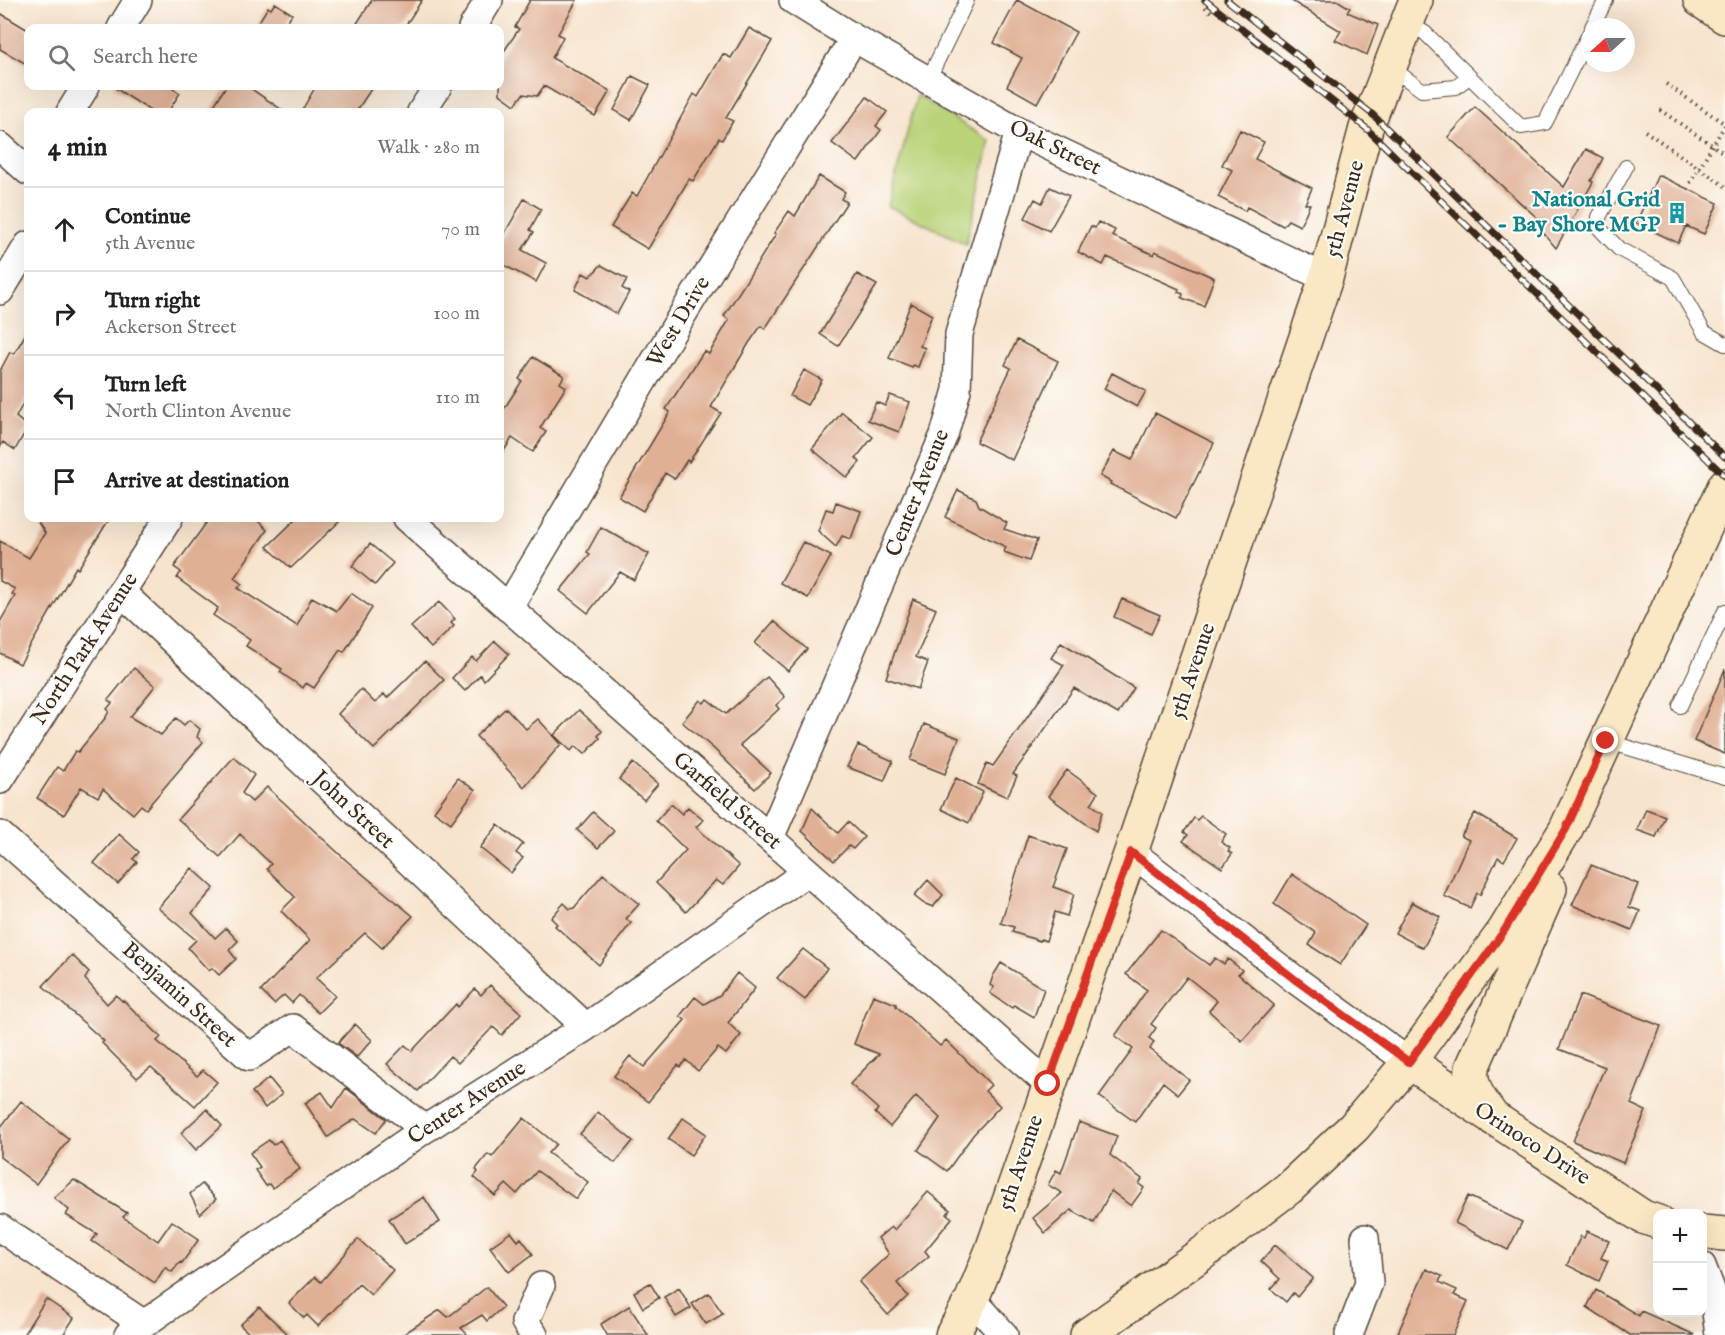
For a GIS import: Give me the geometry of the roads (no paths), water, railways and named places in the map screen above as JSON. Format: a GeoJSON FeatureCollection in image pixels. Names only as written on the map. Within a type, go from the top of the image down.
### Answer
{"type":"FeatureCollection","features":[{"type":"Feature","properties":{"kind":"main road"},"geometry":{"type":"LineString","coordinates":[[1700,0],[1725,17]]}},
{"type":"Feature","properties":{"kind":"main road","name":"5th Avenue"},"geometry":{"type":"LineString","coordinates":[[952,1335],[972,1299],[992,1250],[1048,1084],[1131,852],[1326,278],[1366,128],[1412,11]]}},
{"type":"Feature","properties":{"kind":"main road"},"geometry":{"type":"LineString","coordinates":[[1086,1335],[1203,1253],[1288,1188],[1354,1127],[1409,1062],[1504,931],[1564,832],[1725,485]]}},
{"type":"Feature","properties":{"kind":"main road"},"geometry":{"type":"LineString","coordinates":[[1494,1119],[1476,1094],[1471,1076],[1472,1068],[1552,883],[1564,832]]}},
{"type":"Feature","properties":{"kind":"main road","name":"Orinoco Drive"},"geometry":{"type":"LineString","coordinates":[[1409,1062],[1643,1217],[1653,1220]]}},
{"type":"Feature","properties":{"kind":"main road"},"geometry":{"type":"LineString","coordinates":[[1707,1232],[1725,1234]]}},
{"type":"Feature","properties":{"kind":"street"},"geometry":{"type":"LineString","coordinates":[[123,24],[138,0]]}},
{"type":"Feature","properties":{"kind":"street"},"geometry":{"type":"LineString","coordinates":[[474,24],[489,0]]}},
{"type":"Feature","properties":{"kind":"street","name":"Oak Street"},"geometry":{"type":"LineString","coordinates":[[793,0],[854,38],[1018,132],[1326,278]]}},
{"type":"Feature","properties":{"kind":"street","name":"West Drive"},"geometry":{"type":"LineString","coordinates":[[508,608],[681,317],[854,38]]}},
{"type":"Feature","properties":{"kind":"street"},"geometry":{"type":"LineString","coordinates":[[72,108],[84,90]]}},
{"type":"Feature","properties":{"kind":"street"},"geometry":{"type":"LineString","coordinates":[[424,108],[435,90]]}},
{"type":"Feature","properties":{"kind":"street","name":"Center Avenue"},"geometry":{"type":"LineString","coordinates":[[770,838],[944,435],[957,390],[959,334],[1018,132]]}},
{"type":"Feature","properties":{"kind":"street"},"geometry":{"type":"LineString","coordinates":[[0,146],[24,167]]}},
{"type":"Feature","properties":{"kind":"street"},"geometry":{"type":"LineString","coordinates":[[0,291],[24,252]]}},
{"type":"Feature","properties":{"kind":"street","name":"North Park Avenue"},"geometry":{"type":"LineString","coordinates":[[0,780],[166,522]]}},
{"type":"Feature","properties":{"kind":"street","name":"Garfield Street"},"geometry":{"type":"LineString","coordinates":[[411,522],[1048,1084]]}},
{"type":"Feature","properties":{"kind":"street","name":"John Street"},"geometry":{"type":"LineString","coordinates":[[121,592],[586,1027]]}},
{"type":"Feature","properties":{"kind":"street","name":"Benjamin Street"},"geometry":{"type":"LineString","coordinates":[[0,835],[249,1057],[293,1028],[425,1129]]}},
{"type":"Feature","properties":{"kind":"street"},"geometry":{"type":"LineString","coordinates":[[1131,852],[1297,981],[1409,1062]]}},
{"type":"Feature","properties":{"kind":"street","name":"Center Avenue"},"geometry":{"type":"LineString","coordinates":[[136,1330],[425,1129],[586,1027],[807,872]]}},
{"type":"Feature","properties":{"kind":"street"},"geometry":{"type":"LineString","coordinates":[[0,1228],[136,1330]]}},
{"type":"Feature","properties":{"kind":"street"},"geometry":{"type":"LineString","coordinates":[[1349,1335],[1370,1283],[1365,1238]]}},
{"type":"Feature","properties":{"kind":"street"},"geometry":{"type":"LineString","coordinates":[[1707,1279],[1714,1297],[1719,1335]]}},
{"type":"Feature","properties":{"kind":"street"},"geometry":{"type":"LineString","coordinates":[[534,1335],[525,1322],[542,1286]]}},
{"type":"Feature","properties":{"kind":"street"},"geometry":{"type":"LineString","coordinates":[[972,1299],[1004,1335]]}},
{"type":"Feature","properties":{"kind":"lane"},"geometry":{"type":"LineString","coordinates":[[928,80],[967,0]]}},
{"type":"Feature","properties":{"kind":"lane"},"geometry":{"type":"LineString","coordinates":[[1597,18],[1606,0]]}},
{"type":"Feature","properties":{"kind":"lane"},"geometry":{"type":"LineString","coordinates":[[1412,11],[1425,33],[1521,128],[1545,123],[1581,50]]}},
{"type":"Feature","properties":{"kind":"lane"},"geometry":{"type":"LineString","coordinates":[[1390,67],[1422,90],[1456,87],[1469,77]]}},
{"type":"Feature","properties":{"kind":"lane"},"geometry":{"type":"LineString","coordinates":[[1626,167],[1599,217],[1599,228],[1619,249],[1673,278],[1681,288],[1700,327],[1725,344]]}},
{"type":"Feature","properties":{"kind":"lane"},"geometry":{"type":"LineString","coordinates":[[1680,706],[1725,611]]}},
{"type":"Feature","properties":{"kind":"lane"},"geometry":{"type":"LineString","coordinates":[[1606,741],[1725,777]]}},
{"type":"Feature","properties":{"kind":"railway"},"geometry":{"type":"LineString","coordinates":[[1205,0],[1366,128],[1725,476]]}},
{"type":"Feature","properties":{"kind":"railway"},"geometry":{"type":"LineString","coordinates":[[1227,0],[1372,114],[1725,457]]}},
{"type":"Feature","properties":{"kind":"place","name":"National Grid - Bay Shore MGP"},"geometry":{"type":"Point","coordinates":[1677,213]}}]}
